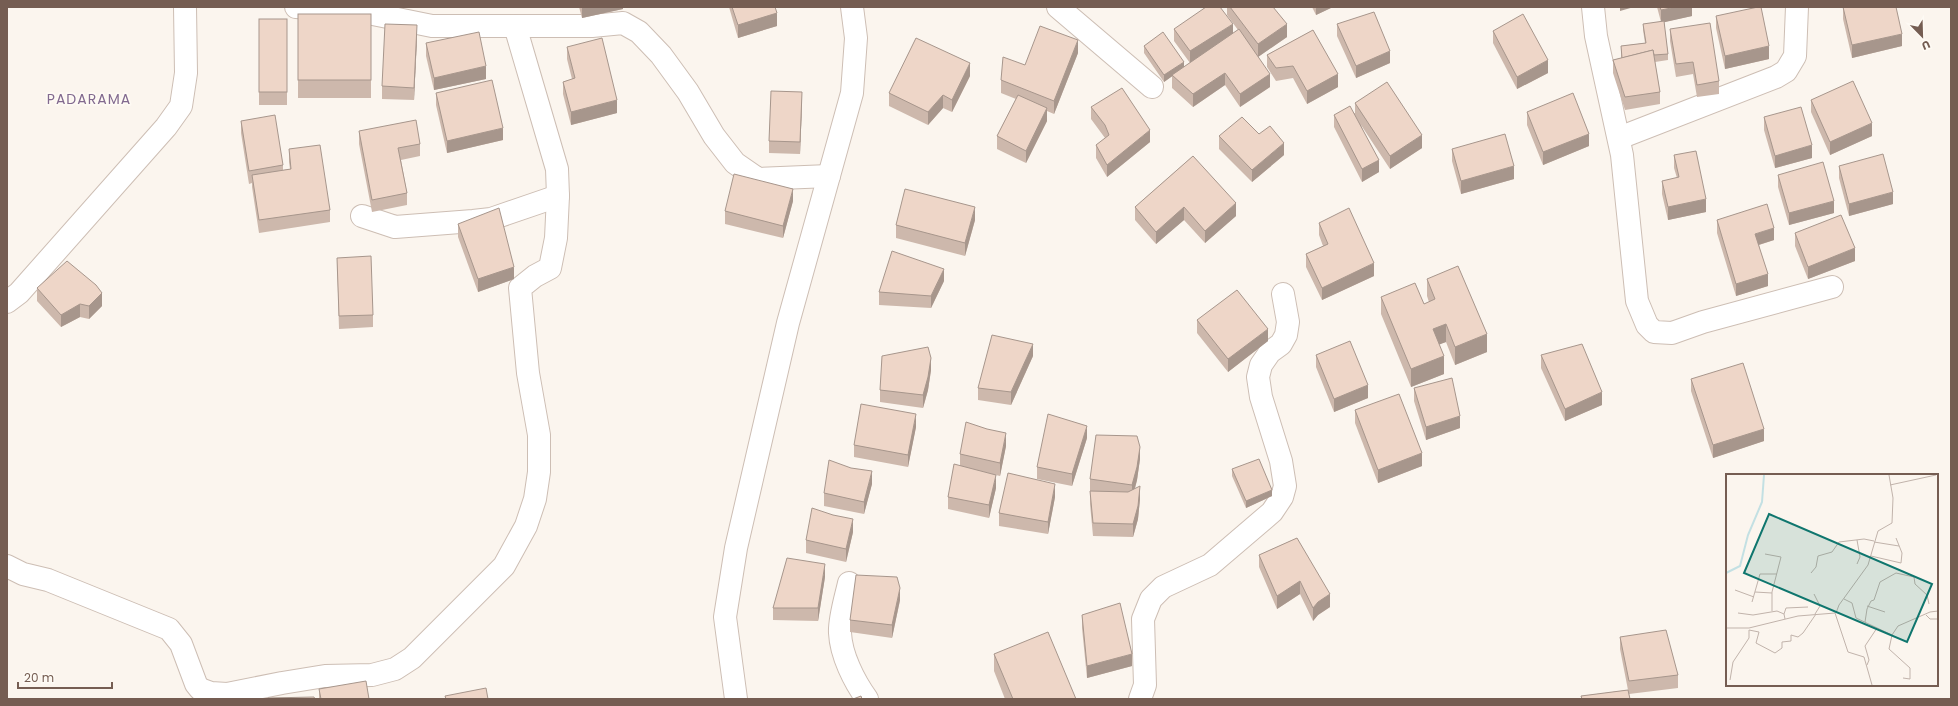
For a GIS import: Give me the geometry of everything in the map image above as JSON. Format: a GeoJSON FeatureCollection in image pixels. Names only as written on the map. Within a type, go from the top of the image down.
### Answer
{"type":"FeatureCollection","features":[{"type":"Feature","properties":{"kind":"street"},"geometry":{"type":"LineString","coordinates":[[7,302],[19,293],[161,133],[181,106],[186,73],[185,7]]}},
{"type":"Feature","properties":{"kind":"street"},"geometry":{"type":"LineString","coordinates":[[296,7],[371,10],[432,26],[592,26],[623,23],[639,32],[661,54],[688,92],[714,136],[735,163],[758,179],[829,176]]}},
{"type":"Feature","properties":{"kind":"street"},"geometry":{"type":"LineString","coordinates":[[736,699],[725,617],[729,585],[736,548],[788,323],[852,93],[856,38],[852,7]]}},
{"type":"Feature","properties":{"kind":"street"},"geometry":{"type":"LineString","coordinates":[[1058,7],[1152,87]]}},
{"type":"Feature","properties":{"kind":"street"},"geometry":{"type":"LineString","coordinates":[[1593,7],[1596,36],[1619,138],[1637,300],[1646,325],[1654,332],[1672,333],[1703,322],[1832,287]]}},
{"type":"Feature","properties":{"kind":"street"},"geometry":{"type":"LineString","coordinates":[[1619,138],[1776,77],[1786,70],[1795,56],[1797,7]]}},
{"type":"Feature","properties":{"kind":"street"},"geometry":{"type":"LineString","coordinates":[[7,566],[23,574],[48,580],[169,629],[181,644],[196,684],[200,688],[211,693],[227,694],[282,682],[325,676],[372,675],[395,669],[412,658],[504,566],[526,526],[535,499],[539,472],[539,435],[528,373],[520,288],[535,276],[550,268],[556,238],[558,196],[557,169],[515,26]]}},
{"type":"Feature","properties":{"kind":"street"},"geometry":{"type":"LineString","coordinates":[[362,216],[395,227],[473,221],[491,219],[558,196]]}},
{"type":"Feature","properties":{"kind":"street"},"geometry":{"type":"LineString","coordinates":[[1140,699],[1145,685],[1143,619],[1151,599],[1163,587],[1210,565],[1272,512],[1282,497],[1285,486],[1281,461],[1261,397],[1258,377],[1261,365],[1270,352],[1281,344],[1286,335],[1288,322],[1283,294]]}},
{"type":"Feature","properties":{"kind":"street"},"geometry":{"type":"LineString","coordinates":[[849,583],[840,632],[843,652],[861,690],[867,699]]}},
{"type":"Feature","properties":{"kind":"building"},"geometry":{"type":"Polygon","coordinates":[[[732,7],[775,7],[777,13],[738,25],[732,7]]]}},
{"type":"Feature","properties":{"kind":"building"},"geometry":{"type":"Polygon","coordinates":[[[1206,7],[1220,7],[1233,24],[1190,51],[1174,29],[1206,7]]]}},
{"type":"Feature","properties":{"kind":"building"},"geometry":{"type":"Polygon","coordinates":[[[1230,7],[1273,7],[1287,24],[1258,44],[1230,7]]]}},
{"type":"Feature","properties":{"kind":"building"},"geometry":{"type":"Polygon","coordinates":[[[1660,7],[1676,7],[1661,10],[1660,7]]]}},
{"type":"Feature","properties":{"kind":"building"},"geometry":{"type":"Polygon","coordinates":[[[1761,7],[1769,46],[1725,56],[1716,16],[1761,7]]]}},
{"type":"Feature","properties":{"kind":"building"},"geometry":{"type":"Polygon","coordinates":[[[1843,7],[1896,7],[1902,34],[1852,45],[1843,7]]]}},
{"type":"Feature","properties":{"kind":"building"},"geometry":{"type":"Polygon","coordinates":[[[1374,12],[1390,51],[1356,66],[1337,24],[1374,12]]]}},
{"type":"Feature","properties":{"kind":"building"},"geometry":{"type":"Polygon","coordinates":[[[298,14],[371,14],[371,80],[298,80],[298,14]]]}},
{"type":"Feature","properties":{"kind":"building"},"geometry":{"type":"Polygon","coordinates":[[[1523,14],[1548,60],[1517,77],[1493,31],[1523,14]]]}},
{"type":"Feature","properties":{"kind":"building"},"geometry":{"type":"Polygon","coordinates":[[[259,19],[287,19],[287,92],[259,92],[259,19]]]}},
{"type":"Feature","properties":{"kind":"building"},"geometry":{"type":"Polygon","coordinates":[[[1664,21],[1668,54],[1654,55],[1653,50],[1622,58],[1621,46],[1646,43],[1643,24],[1664,21]]]}},
{"type":"Feature","properties":{"kind":"building"},"geometry":{"type":"Polygon","coordinates":[[[1710,23],[1719,81],[1697,85],[1693,62],[1676,64],[1670,29],[1710,23]]]}},
{"type":"Feature","properties":{"kind":"building"},"geometry":{"type":"Polygon","coordinates":[[[385,24],[417,25],[414,88],[382,86],[385,24]]]}},
{"type":"Feature","properties":{"kind":"building"},"geometry":{"type":"Polygon","coordinates":[[[1040,26],[1078,40],[1054,101],[1001,80],[1003,57],[1025,65],[1040,26]]]}},
{"type":"Feature","properties":{"kind":"building"},"geometry":{"type":"Polygon","coordinates":[[[1239,29],[1270,74],[1240,94],[1225,73],[1193,94],[1172,75],[1239,29]]]}},
{"type":"Feature","properties":{"kind":"building"},"geometry":{"type":"Polygon","coordinates":[[[1313,30],[1338,74],[1307,91],[1293,66],[1276,68],[1267,55],[1313,30]]]}},
{"type":"Feature","properties":{"kind":"building"},"geometry":{"type":"Polygon","coordinates":[[[479,32],[486,66],[434,78],[426,43],[479,32]]]}},
{"type":"Feature","properties":{"kind":"building"},"geometry":{"type":"Polygon","coordinates":[[[1163,32],[1184,62],[1164,75],[1144,46],[1163,32]]]}},
{"type":"Feature","properties":{"kind":"building"},"geometry":{"type":"Polygon","coordinates":[[[602,38],[617,100],[571,112],[563,82],[575,78],[567,47],[602,38]]]}},
{"type":"Feature","properties":{"kind":"building"},"geometry":{"type":"Polygon","coordinates":[[[916,38],[970,63],[952,100],[943,95],[928,112],[889,93],[916,38]]]}},
{"type":"Feature","properties":{"kind":"building"},"geometry":{"type":"Polygon","coordinates":[[[1653,50],[1660,92],[1625,97],[1613,60],[1653,50]]]}},
{"type":"Feature","properties":{"kind":"building"},"geometry":{"type":"Polygon","coordinates":[[[492,80],[503,128],[447,141],[436,93],[492,80]]]}},
{"type":"Feature","properties":{"kind":"building"},"geometry":{"type":"Polygon","coordinates":[[[1853,81],[1872,123],[1830,142],[1811,100],[1853,81]]]}},
{"type":"Feature","properties":{"kind":"building"},"geometry":{"type":"Polygon","coordinates":[[[1387,82],[1422,135],[1390,156],[1355,103],[1387,82]]]}},
{"type":"Feature","properties":{"kind":"building"},"geometry":{"type":"Polygon","coordinates":[[[1122,88],[1150,130],[1107,165],[1096,145],[1109,135],[1105,125],[1091,107],[1122,88]]]}},
{"type":"Feature","properties":{"kind":"building"},"geometry":{"type":"Polygon","coordinates":[[[771,91],[802,92],[800,142],[769,141],[771,91]]]}},
{"type":"Feature","properties":{"kind":"building"},"geometry":{"type":"Polygon","coordinates":[[[1573,93],[1589,134],[1543,152],[1527,112],[1573,93]]]}},
{"type":"Feature","properties":{"kind":"building"},"geometry":{"type":"Polygon","coordinates":[[[1018,95],[1047,108],[1026,151],[997,136],[1018,95]]]}},
{"type":"Feature","properties":{"kind":"building"},"geometry":{"type":"Polygon","coordinates":[[[1350,106],[1379,160],[1362,169],[1334,115],[1350,106]]]}},
{"type":"Feature","properties":{"kind":"building"},"geometry":{"type":"Polygon","coordinates":[[[1801,107],[1812,145],[1775,156],[1764,117],[1801,107]]]}},
{"type":"Feature","properties":{"kind":"building"},"geometry":{"type":"Polygon","coordinates":[[[275,115],[283,165],[249,171],[241,121],[275,115]]]}},
{"type":"Feature","properties":{"kind":"building"},"geometry":{"type":"Polygon","coordinates":[[[1242,117],[1259,134],[1270,126],[1284,143],[1252,170],[1219,136],[1242,117]]]}},
{"type":"Feature","properties":{"kind":"building"},"geometry":{"type":"Polygon","coordinates":[[[416,120],[420,144],[398,148],[407,193],[372,200],[359,131],[416,120]]]}},
{"type":"Feature","properties":{"kind":"building"},"geometry":{"type":"Polygon","coordinates":[[[1505,134],[1514,166],[1461,181],[1452,149],[1505,134]]]}},
{"type":"Feature","properties":{"kind":"building"},"geometry":{"type":"Polygon","coordinates":[[[320,145],[330,210],[259,220],[252,175],[291,169],[289,149],[320,145]]]}},
{"type":"Feature","properties":{"kind":"building"},"geometry":{"type":"Polygon","coordinates":[[[1696,151],[1706,199],[1668,207],[1662,181],[1679,177],[1674,155],[1696,151]]]}},
{"type":"Feature","properties":{"kind":"building"},"geometry":{"type":"Polygon","coordinates":[[[1883,154],[1893,192],[1849,204],[1839,166],[1883,154]]]}},
{"type":"Feature","properties":{"kind":"building"},"geometry":{"type":"Polygon","coordinates":[[[1193,156],[1236,203],[1205,231],[1184,207],[1156,232],[1135,207],[1193,156]]]}},
{"type":"Feature","properties":{"kind":"building"},"geometry":{"type":"Polygon","coordinates":[[[1823,162],[1834,201],[1789,213],[1778,175],[1823,162]]]}},
{"type":"Feature","properties":{"kind":"building"},"geometry":{"type":"Polygon","coordinates":[[[734,174],[793,189],[783,226],[725,211],[734,174]]]}},
{"type":"Feature","properties":{"kind":"building"},"geometry":{"type":"Polygon","coordinates":[[[905,189],[975,207],[965,243],[896,225],[905,189]]]}},
{"type":"Feature","properties":{"kind":"building"},"geometry":{"type":"Polygon","coordinates":[[[1767,204],[1774,228],[1755,234],[1768,274],[1736,284],[1717,220],[1767,204]]]}},
{"type":"Feature","properties":{"kind":"building"},"geometry":{"type":"Polygon","coordinates":[[[499,208],[514,267],[478,279],[458,224],[499,208]]]}},
{"type":"Feature","properties":{"kind":"building"},"geometry":{"type":"Polygon","coordinates":[[[1349,208],[1374,263],[1322,288],[1306,254],[1328,244],[1319,223],[1349,208]]]}},
{"type":"Feature","properties":{"kind":"building"},"geometry":{"type":"Polygon","coordinates":[[[1841,215],[1855,248],[1808,267],[1795,233],[1841,215]]]}},
{"type":"Feature","properties":{"kind":"building"},"geometry":{"type":"Polygon","coordinates":[[[892,251],[944,269],[931,296],[879,292],[892,251]]]}},
{"type":"Feature","properties":{"kind":"building"},"geometry":{"type":"Polygon","coordinates":[[[371,256],[373,315],[339,316],[337,258],[371,256]]]}},
{"type":"Feature","properties":{"kind":"building"},"geometry":{"type":"Polygon","coordinates":[[[67,261],[96,285],[102,293],[89,306],[80,304],[61,315],[37,288],[67,261]]]}},
{"type":"Feature","properties":{"kind":"building"},"geometry":{"type":"Polygon","coordinates":[[[1458,266],[1487,334],[1455,347],[1446,324],[1433,329],[1444,356],[1411,369],[1381,297],[1415,283],[1424,304],[1435,299],[1427,279],[1458,266]]]}},
{"type":"Feature","properties":{"kind":"building"},"geometry":{"type":"Polygon","coordinates":[[[1237,290],[1268,329],[1228,359],[1197,320],[1237,290]]]}},
{"type":"Feature","properties":{"kind":"building"},"geometry":{"type":"Polygon","coordinates":[[[992,335],[1033,344],[1011,392],[978,388],[992,335]]]}},
{"type":"Feature","properties":{"kind":"building"},"geometry":{"type":"Polygon","coordinates":[[[1350,341],[1368,385],[1334,399],[1316,355],[1350,341]]]}},
{"type":"Feature","properties":{"kind":"building"},"geometry":{"type":"Polygon","coordinates":[[[1582,344],[1602,392],[1565,409],[1541,355],[1582,344]]]}},
{"type":"Feature","properties":{"kind":"building"},"geometry":{"type":"Polygon","coordinates":[[[928,347],[931,358],[923,395],[880,390],[882,356],[928,347]]]}},
{"type":"Feature","properties":{"kind":"building"},"geometry":{"type":"Polygon","coordinates":[[[1743,363],[1764,429],[1713,445],[1691,379],[1743,363]]]}},
{"type":"Feature","properties":{"kind":"building"},"geometry":{"type":"Polygon","coordinates":[[[1452,378],[1460,416],[1426,427],[1414,388],[1452,378]]]}},
{"type":"Feature","properties":{"kind":"building"},"geometry":{"type":"Polygon","coordinates":[[[1399,394],[1422,453],[1378,470],[1355,410],[1399,394]]]}},
{"type":"Feature","properties":{"kind":"building"},"geometry":{"type":"Polygon","coordinates":[[[861,404],[916,414],[908,455],[854,445],[861,404]]]}},
{"type":"Feature","properties":{"kind":"building"},"geometry":{"type":"Polygon","coordinates":[[[1048,414],[1087,426],[1072,474],[1037,467],[1048,414]]]}},
{"type":"Feature","properties":{"kind":"building"},"geometry":{"type":"Polygon","coordinates":[[[966,422],[1006,433],[1000,463],[960,454],[966,422]]]}},
{"type":"Feature","properties":{"kind":"building"},"geometry":{"type":"Polygon","coordinates":[[[1096,435],[1137,436],[1140,447],[1132,485],[1090,479],[1096,435]]]}},
{"type":"Feature","properties":{"kind":"building"},"geometry":{"type":"Polygon","coordinates":[[[1259,459],[1272,490],[1246,501],[1232,469],[1259,459]]]}},
{"type":"Feature","properties":{"kind":"building"},"geometry":{"type":"Polygon","coordinates":[[[829,460],[851,468],[872,471],[864,502],[824,493],[829,460]]]}},
{"type":"Feature","properties":{"kind":"building"},"geometry":{"type":"Polygon","coordinates":[[[954,464],[996,475],[989,505],[948,497],[954,464]]]}},
{"type":"Feature","properties":{"kind":"building"},"geometry":{"type":"Polygon","coordinates":[[[1008,473],[1055,484],[1048,522],[999,513],[1008,473]]]}},
{"type":"Feature","properties":{"kind":"building"},"geometry":{"type":"Polygon","coordinates":[[[1140,486],[1138,506],[1133,524],[1093,523],[1090,491],[1128,492],[1140,486]]]}},
{"type":"Feature","properties":{"kind":"building"},"geometry":{"type":"Polygon","coordinates":[[[812,508],[833,515],[853,519],[846,549],[806,540],[812,508]]]}},
{"type":"Feature","properties":{"kind":"building"},"geometry":{"type":"Polygon","coordinates":[[[1297,538],[1330,594],[1318,602],[1313,608],[1300,581],[1277,596],[1259,555],[1297,538]]]}},
{"type":"Feature","properties":{"kind":"building"},"geometry":{"type":"Polygon","coordinates":[[[787,558],[825,564],[818,608],[773,608],[787,558]]]}},
{"type":"Feature","properties":{"kind":"building"},"geometry":{"type":"Polygon","coordinates":[[[856,575],[897,577],[900,588],[892,625],[850,620],[856,575]]]}},
{"type":"Feature","properties":{"kind":"building"},"geometry":{"type":"Polygon","coordinates":[[[1120,603],[1132,654],[1087,666],[1082,615],[1120,603]]]}},
{"type":"Feature","properties":{"kind":"building"},"geometry":{"type":"Polygon","coordinates":[[[1666,630],[1678,675],[1629,681],[1620,637],[1666,630]]]}},
{"type":"Feature","properties":{"kind":"building"},"geometry":{"type":"Polygon","coordinates":[[[1048,632],[1076,699],[1013,699],[994,654],[1048,632]]]}},
{"type":"Feature","properties":{"kind":"building"},"geometry":{"type":"Polygon","coordinates":[[[366,681],[369,699],[321,699],[319,689],[366,681]]]}},
{"type":"Feature","properties":{"kind":"building"},"geometry":{"type":"Polygon","coordinates":[[[486,688],[488,699],[446,699],[445,696],[486,688]]]}},
{"type":"Feature","properties":{"kind":"building"},"geometry":{"type":"Polygon","coordinates":[[[1628,690],[1630,699],[1582,699],[1581,696],[1628,690]]]}},
{"type":"Feature","properties":{"kind":"building"},"geometry":{"type":"Polygon","coordinates":[[[861,696],[862,699],[853,699],[861,696]]]}},
{"type":"Feature","properties":{"kind":"building"},"geometry":{"type":"Polygon","coordinates":[[[314,697],[315,699],[268,699],[268,698],[314,697]]]}},
{"type":"Feature","properties":{"kind":"district","name":"PADARAMA"},"geometry":{"type":"Point","coordinates":[89,99]}}]}
